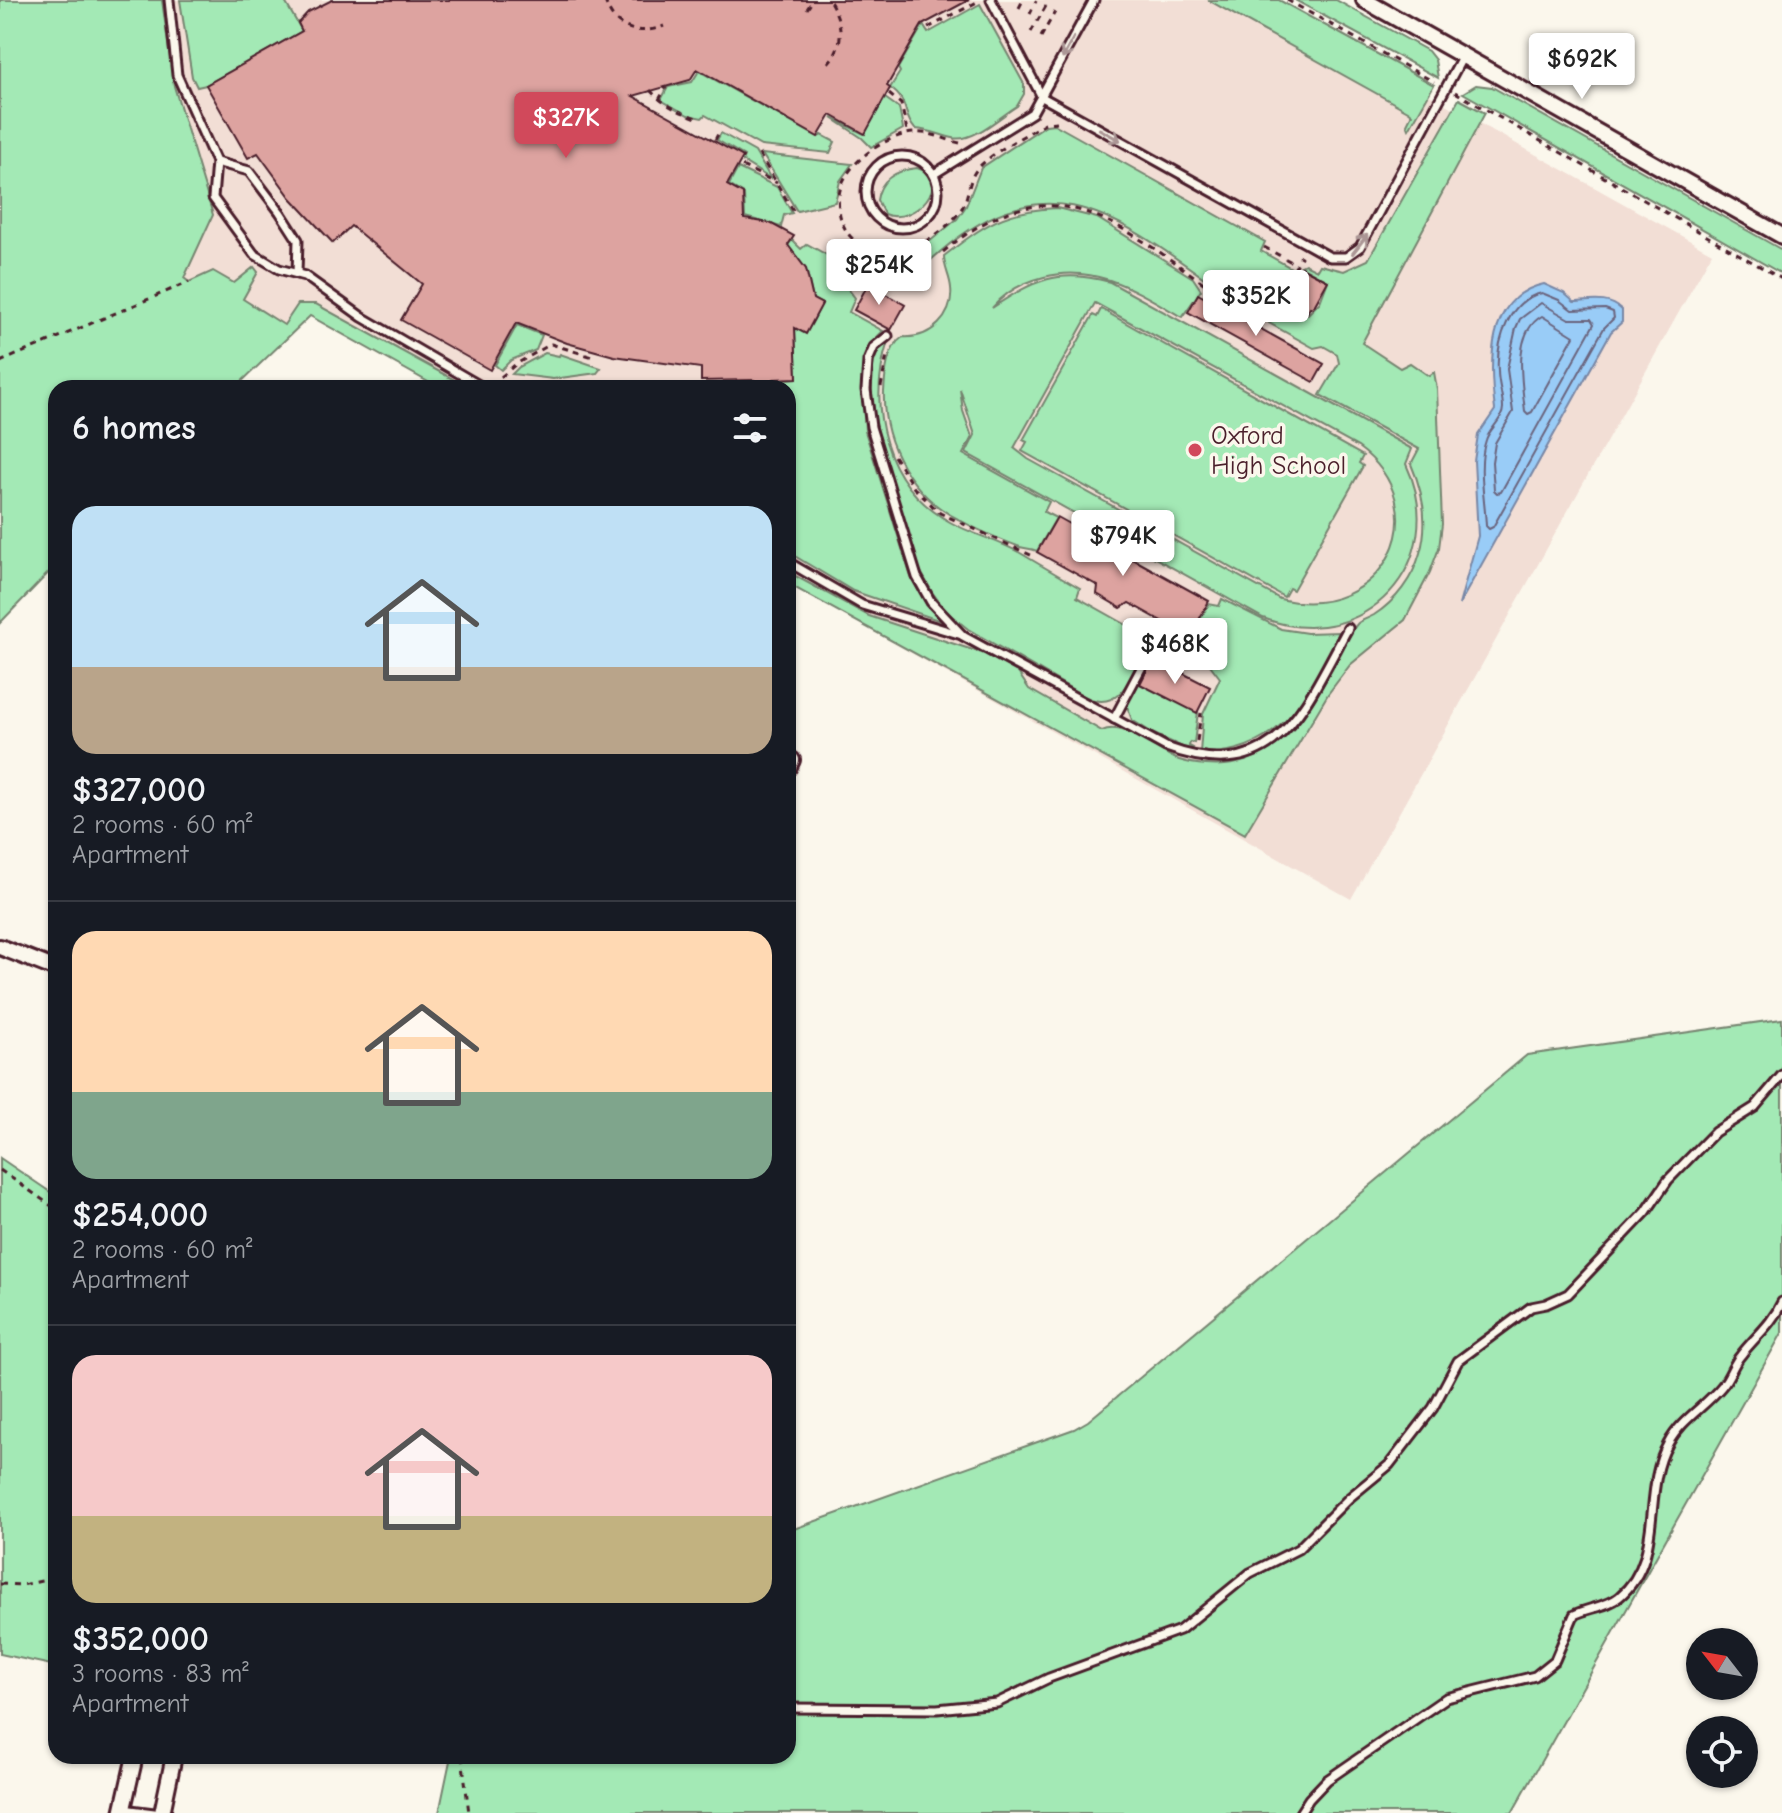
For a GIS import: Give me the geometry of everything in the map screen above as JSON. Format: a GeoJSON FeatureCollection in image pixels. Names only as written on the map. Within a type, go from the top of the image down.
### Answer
{"type":"FeatureCollection","features":[{"type":"Feature","properties":{"kind":"street"},"geometry":{"type":"LineString","coordinates":[[1364,0],[1782,236]]}},
{"type":"Feature","properties":{"kind":"street"},"geometry":{"type":"LineString","coordinates":[[0,947],[48,966]]}},
{"type":"Feature","properties":{"kind":"street"},"geometry":{"type":"LineString","coordinates":[[123,1811],[133,1764]]}},
{"type":"Feature","properties":{"kind":"street"},"geometry":{"type":"LineString","coordinates":[[162,1813],[172,1764]]}},
{"type":"Feature","properties":{"kind":"lane"},"geometry":{"type":"LineString","coordinates":[[169,0],[177,75],[216,162],[213,198],[254,254],[279,269],[305,276],[362,317],[470,380]]}},
{"type":"Feature","properties":{"kind":"lane"},"geometry":{"type":"LineString","coordinates":[[991,0],[1042,97],[1323,255],[1346,257],[1354,254],[1368,234],[1463,56]]}},
{"type":"Feature","properties":{"kind":"lane"},"geometry":{"type":"LineString","coordinates":[[934,174],[1032,113],[1094,0]]}},
{"type":"Feature","properties":{"kind":"lane"},"geometry":{"type":"LineString","coordinates":[[906,156],[917,159],[934,174],[938,198],[926,219],[904,228],[882,221],[873,213],[866,191],[874,169],[883,161],[906,156]]}},
{"type":"Feature","properties":{"kind":"lane"},"geometry":{"type":"LineString","coordinates":[[216,162],[249,171],[280,212],[298,240],[297,274]]}},
{"type":"Feature","properties":{"kind":"lane"},"geometry":{"type":"LineString","coordinates":[[888,336],[874,347],[868,361],[866,390],[871,427],[917,577],[931,602],[963,636]]}},
{"type":"Feature","properties":{"kind":"lane"},"geometry":{"type":"LineString","coordinates":[[796,567],[862,605],[963,636],[1166,747],[1195,757],[1220,759],[1253,753],[1280,737],[1300,713],[1348,628]]}},
{"type":"Feature","properties":{"kind":"lane"},"geometry":{"type":"LineString","coordinates":[[1114,719],[1147,657]]}},
{"type":"Feature","properties":{"kind":"lane"},"geometry":{"type":"LineString","coordinates":[[796,1708],[937,1709],[997,1703],[1049,1678],[1180,1630],[1250,1573],[1298,1549],[1349,1498],[1389,1465],[1433,1408],[1458,1361],[1531,1307],[1568,1294],[1646,1212],[1668,1180],[1715,1132],[1755,1107],[1782,1075]]}},
{"type":"Feature","properties":{"kind":"lane"},"geometry":{"type":"LineString","coordinates":[[1300,1813],[1327,1780],[1446,1698],[1535,1676],[1555,1660],[1574,1615],[1618,1597],[1642,1564],[1648,1546],[1653,1522],[1650,1504],[1667,1444],[1681,1424],[1721,1387],[1741,1355],[1757,1340],[1782,1302]]}},
{"type":"Feature","properties":{"kind":"lane"},"geometry":{"type":"LineString","coordinates":[[123,1811],[154,1813]]}},
{"type":"Feature","properties":{"kind":"path"},"geometry":{"type":"LineString","coordinates":[[605,0],[619,25],[632,31],[652,31],[664,26]]}},
{"type":"Feature","properties":{"kind":"path"},"geometry":{"type":"LineString","coordinates":[[807,9],[813,0]]}},
{"type":"Feature","properties":{"kind":"path"},"geometry":{"type":"LineString","coordinates":[[828,63],[839,46],[842,21],[829,0]]}},
{"type":"Feature","properties":{"kind":"path"},"geometry":{"type":"LineString","coordinates":[[928,28],[981,0]]}},
{"type":"Feature","properties":{"kind":"path"},"geometry":{"type":"LineString","coordinates":[[1019,8],[1023,0]]}},
{"type":"Feature","properties":{"kind":"path"},"geometry":{"type":"LineString","coordinates":[[1287,0],[1436,83]]}},
{"type":"Feature","properties":{"kind":"path"},"geometry":{"type":"LineString","coordinates":[[1030,14],[1036,1]]}},
{"type":"Feature","properties":{"kind":"path"},"geometry":{"type":"LineString","coordinates":[[1031,32],[1046,6]]}},
{"type":"Feature","properties":{"kind":"path"},"geometry":{"type":"LineString","coordinates":[[1041,37],[1055,12]]}},
{"type":"Feature","properties":{"kind":"path"},"geometry":{"type":"LineString","coordinates":[[659,100],[666,87]]}},
{"type":"Feature","properties":{"kind":"path"},"geometry":{"type":"LineString","coordinates":[[650,90],[659,100],[687,117],[701,120]]}},
{"type":"Feature","properties":{"kind":"path"},"geometry":{"type":"LineString","coordinates":[[889,94],[901,104],[908,135]]}},
{"type":"Feature","properties":{"kind":"path"},"geometry":{"type":"LineString","coordinates":[[1461,95],[1782,279]]}},
{"type":"Feature","properties":{"kind":"path"},"geometry":{"type":"LineString","coordinates":[[969,141],[959,143],[935,135],[908,135],[862,158],[840,189],[838,204],[845,229],[861,245],[881,253],[919,245],[950,222],[965,203],[976,170],[986,161],[1045,123],[1059,122],[1068,127]]}},
{"type":"Feature","properties":{"kind":"path"},"geometry":{"type":"LineString","coordinates":[[715,140],[719,132]]}},
{"type":"Feature","properties":{"kind":"path"},"geometry":{"type":"LineString","coordinates":[[759,154],[794,212]]}},
{"type":"Feature","properties":{"kind":"path"},"geometry":{"type":"LineString","coordinates":[[742,166],[777,183]]}},
{"type":"Feature","properties":{"kind":"path"},"geometry":{"type":"LineString","coordinates":[[943,252],[984,222],[1011,212],[1052,204],[1083,210],[1112,221],[1205,284]]}},
{"type":"Feature","properties":{"kind":"path"},"geometry":{"type":"LineString","coordinates":[[1264,247],[1297,265]]}},
{"type":"Feature","properties":{"kind":"path"},"geometry":{"type":"LineString","coordinates":[[1265,321],[1301,257],[1288,250]]}},
{"type":"Feature","properties":{"kind":"path"},"geometry":{"type":"LineString","coordinates":[[0,362],[189,282]]}},
{"type":"Feature","properties":{"kind":"path"},"geometry":{"type":"LineString","coordinates":[[501,377],[516,364],[551,344],[596,358]]}},
{"type":"Feature","properties":{"kind":"path"},"geometry":{"type":"LineString","coordinates":[[880,388],[887,353]]}},
{"type":"Feature","properties":{"kind":"path"},"geometry":{"type":"LineString","coordinates":[[894,455],[914,488],[940,513],[1035,557]]}},
{"type":"Feature","properties":{"kind":"path"},"geometry":{"type":"LineString","coordinates":[[1195,757],[1201,713]]}},
{"type":"Feature","properties":{"kind":"path"},"geometry":{"type":"LineString","coordinates":[[0,1170],[48,1203]]}},
{"type":"Feature","properties":{"kind":"path"},"geometry":{"type":"LineString","coordinates":[[0,1584],[22,1585],[48,1580]]}},
{"type":"Feature","properties":{"kind":"path"},"geometry":{"type":"LineString","coordinates":[[463,1764],[469,1813]]}},
{"type":"Feature","properties":{"kind":"shaded area","name":"Oxford High School"},"geometry":{"type":"Polygon","coordinates":[[[0,0],[1259,0],[1712,253],[1351,899],[796,588],[796,380],[425,380],[310,316],[243,380],[48,380],[48,484],[0,0]]]}},
{"type":"Feature","properties":{"kind":"green space"},"geometry":{"type":"Polygon","coordinates":[[[0,0],[162,0],[174,86],[213,215],[184,278],[189,282],[213,271],[234,283],[254,267],[258,272],[243,299],[284,325],[298,304],[316,304],[454,380],[425,380],[310,316],[243,380],[48,380],[48,573],[0,623],[0,0]]]}},
{"type":"Feature","properties":{"kind":"green space"},"geometry":{"type":"Polygon","coordinates":[[[180,0],[284,0],[302,31],[206,85],[197,87],[192,77],[180,0]]]}},
{"type":"Feature","properties":{"kind":"green space"},"geometry":{"type":"Polygon","coordinates":[[[1208,0],[1279,0],[1434,85],[1409,129],[1407,124],[1412,114],[1408,111],[1208,0]]]}},
{"type":"Feature","properties":{"kind":"green space"},"geometry":{"type":"Polygon","coordinates":[[[1295,0],[1336,0],[1428,51],[1435,60],[1438,78],[1295,0]]]}},
{"type":"Feature","properties":{"kind":"green space"},"geometry":{"type":"Polygon","coordinates":[[[980,4],[1024,84],[1024,94],[1017,106],[969,136],[953,138],[915,129],[901,98],[890,88],[900,72],[898,68],[923,25],[928,33],[980,4]]]}},
{"type":"Feature","properties":{"kind":"green space"},"geometry":{"type":"Polygon","coordinates":[[[699,71],[818,137],[822,135],[835,142],[830,153],[761,146],[705,115],[702,118],[688,115],[661,100],[668,87],[692,82],[699,71]]]}},
{"type":"Feature","properties":{"kind":"green space"},"geometry":{"type":"Polygon","coordinates":[[[1476,85],[1492,87],[1782,250],[1782,274],[1463,93],[1476,85]]]}},
{"type":"Feature","properties":{"kind":"green space"},"geometry":{"type":"Polygon","coordinates":[[[885,98],[899,108],[903,129],[871,147],[832,118],[864,134],[885,98]]]}},
{"type":"Feature","properties":{"kind":"green space"},"geometry":{"type":"Polygon","coordinates":[[[1459,99],[1485,113],[1362,343],[1400,368],[1410,363],[1429,376],[1434,372],[1442,524],[1439,548],[1405,620],[1350,665],[1328,694],[1245,834],[796,588],[796,576],[869,616],[985,654],[1017,671],[1029,689],[1102,731],[1111,729],[1131,733],[1179,760],[1227,765],[1253,758],[1271,748],[1310,707],[1355,626],[1389,603],[1408,580],[1423,542],[1421,497],[1411,464],[1419,449],[1320,395],[1339,363],[1337,354],[1323,346],[1314,348],[1269,323],[1282,300],[1308,314],[1320,302],[1328,281],[1301,266],[1305,264],[1317,270],[1320,265],[1344,271],[1368,260],[1459,99]]]}},
{"type":"Feature","properties":{"kind":"green space"},"geometry":{"type":"Polygon","coordinates":[[[1054,124],[1265,242],[1261,251],[1291,268],[1262,319],[1215,293],[1211,283],[1139,234],[1073,206],[1040,204],[1006,211],[970,229],[931,260],[916,258],[918,251],[957,219],[966,206],[981,168],[1046,125],[1054,124]]]}},
{"type":"Feature","properties":{"kind":"green space"},"geometry":{"type":"Polygon","coordinates":[[[721,133],[755,152],[771,179],[742,161],[744,156],[717,140],[721,133]]]}},
{"type":"Feature","properties":{"kind":"green space"},"geometry":{"type":"Polygon","coordinates":[[[762,154],[852,164],[840,181],[835,202],[797,211],[762,154]]]}},
{"type":"Feature","properties":{"kind":"green space"},"geometry":{"type":"Polygon","coordinates":[[[738,168],[777,187],[792,213],[784,215],[781,227],[745,217],[744,194],[729,185],[738,168]]]}},
{"type":"Feature","properties":{"kind":"green space"},"geometry":{"type":"Polygon","coordinates":[[[917,168],[928,174],[932,182],[926,200],[908,214],[884,214],[877,200],[882,186],[896,173],[917,168]]]}},
{"type":"Feature","properties":{"kind":"green space"},"geometry":{"type":"Polygon","coordinates":[[[1057,208],[1097,218],[1193,278],[1201,290],[1182,317],[1116,282],[1081,274],[1063,274],[1022,285],[992,308],[1047,279],[1076,276],[1110,282],[1412,449],[1406,464],[1417,500],[1417,535],[1408,566],[1390,592],[1365,612],[1334,624],[1300,627],[1263,618],[966,453],[975,435],[960,389],[963,411],[972,437],[963,454],[1049,502],[1044,512],[1056,518],[1037,551],[973,527],[927,497],[903,466],[888,430],[884,392],[890,354],[903,337],[913,337],[931,330],[945,316],[951,288],[944,256],[996,221],[1039,209],[1057,208]],[[1095,303],[1014,448],[1028,459],[1280,599],[1316,602],[1347,594],[1372,578],[1389,555],[1397,528],[1396,500],[1383,472],[1358,447],[1095,303]]]}},
{"type":"Feature","properties":{"kind":"green space"},"geometry":{"type":"Polygon","coordinates":[[[792,240],[801,249],[807,244],[834,259],[840,278],[855,298],[849,312],[883,331],[870,344],[862,368],[865,431],[911,577],[925,602],[941,621],[853,591],[796,557],[796,380],[774,380],[797,378],[795,328],[806,334],[822,304],[813,299],[806,269],[787,246],[792,240]]]}},
{"type":"Feature","properties":{"kind":"green space"},"geometry":{"type":"Polygon","coordinates":[[[1101,309],[1363,456],[1359,463],[1363,466],[1293,590],[1289,588],[1284,597],[1022,451],[1027,442],[1023,440],[1093,315],[1097,317],[1101,309]]]}},
{"type":"Feature","properties":{"kind":"green space"},"geometry":{"type":"Polygon","coordinates":[[[517,325],[542,335],[536,350],[511,360],[501,370],[495,365],[517,325]]]}},
{"type":"Feature","properties":{"kind":"green space"},"geometry":{"type":"Polygon","coordinates":[[[888,341],[882,366],[881,418],[886,443],[910,488],[950,522],[1022,554],[1080,588],[1077,597],[1132,628],[1146,648],[1117,696],[1098,701],[1086,697],[968,629],[947,612],[932,592],[920,570],[903,520],[874,414],[872,382],[876,357],[888,341]]]}},
{"type":"Feature","properties":{"kind":"green space"},"geometry":{"type":"Polygon","coordinates":[[[545,353],[560,354],[601,368],[597,373],[553,379],[512,374],[545,353]]]}},
{"type":"Feature","properties":{"kind":"green space"},"geometry":{"type":"Polygon","coordinates":[[[1222,599],[1281,629],[1307,633],[1339,632],[1303,699],[1271,733],[1251,744],[1227,751],[1200,753],[1203,714],[1220,678],[1195,645],[1196,640],[1190,637],[1209,604],[1219,606],[1222,599]]]}},
{"type":"Feature","properties":{"kind":"green space"},"geometry":{"type":"Polygon","coordinates":[[[1138,683],[1198,712],[1194,743],[1190,742],[1189,746],[1193,748],[1191,751],[1132,720],[1127,706],[1138,683]]]}},
{"type":"Feature","properties":{"kind":"green space"},"geometry":{"type":"Polygon","coordinates":[[[1782,1019],[1782,1333],[1512,1813],[439,1813],[449,1764],[796,1764],[796,1528],[1074,1429],[1088,1421],[1527,1055],[1782,1019]]]}},
{"type":"Feature","properties":{"kind":"green space"},"geometry":{"type":"Polygon","coordinates":[[[0,1158],[48,1191],[48,1664],[0,1654],[0,1158]]]}},
{"type":"Feature","properties":{"kind":"water"},"geometry":{"type":"Polygon","coordinates":[[[1544,284],[1564,293],[1574,302],[1612,303],[1622,310],[1622,322],[1611,332],[1459,605],[1478,536],[1474,461],[1478,435],[1495,410],[1492,373],[1496,334],[1501,317],[1511,302],[1525,291],[1544,284]]]}},
{"type":"Feature","properties":{"kind":"building"},"geometry":{"type":"Polygon","coordinates":[[[332,0],[969,0],[922,25],[887,86],[890,88],[865,134],[831,115],[818,137],[697,69],[690,80],[633,96],[743,157],[727,185],[743,194],[744,219],[770,223],[794,236],[788,245],[806,269],[813,299],[822,304],[806,334],[795,328],[797,378],[774,380],[701,380],[701,368],[614,356],[567,343],[516,323],[490,370],[401,320],[422,284],[351,226],[333,243],[291,198],[258,153],[248,158],[206,85],[302,31],[298,23],[308,12],[332,0]]]}},
{"type":"Feature","properties":{"kind":"building"},"geometry":{"type":"Polygon","coordinates":[[[1301,267],[1328,281],[1307,313],[1280,299],[1301,267]]]}},
{"type":"Feature","properties":{"kind":"building"},"geometry":{"type":"Polygon","coordinates":[[[868,284],[905,305],[891,330],[854,310],[868,284]]]}},
{"type":"Feature","properties":{"kind":"building"},"geometry":{"type":"Polygon","coordinates":[[[1198,294],[1324,364],[1314,382],[1188,312],[1198,294]]]}},
{"type":"Feature","properties":{"kind":"building"},"geometry":{"type":"Polygon","coordinates":[[[1057,517],[1209,601],[1190,637],[1129,603],[1121,608],[1097,594],[1098,586],[1037,552],[1057,517]]]}},
{"type":"Feature","properties":{"kind":"building"},"geometry":{"type":"Polygon","coordinates":[[[1153,658],[1210,687],[1197,713],[1140,684],[1153,658]]]}},
{"type":"Feature","properties":{"kind":"place","name":"Oxford High School"},"geometry":{"type":"Point","coordinates":[1195,450]}}]}
